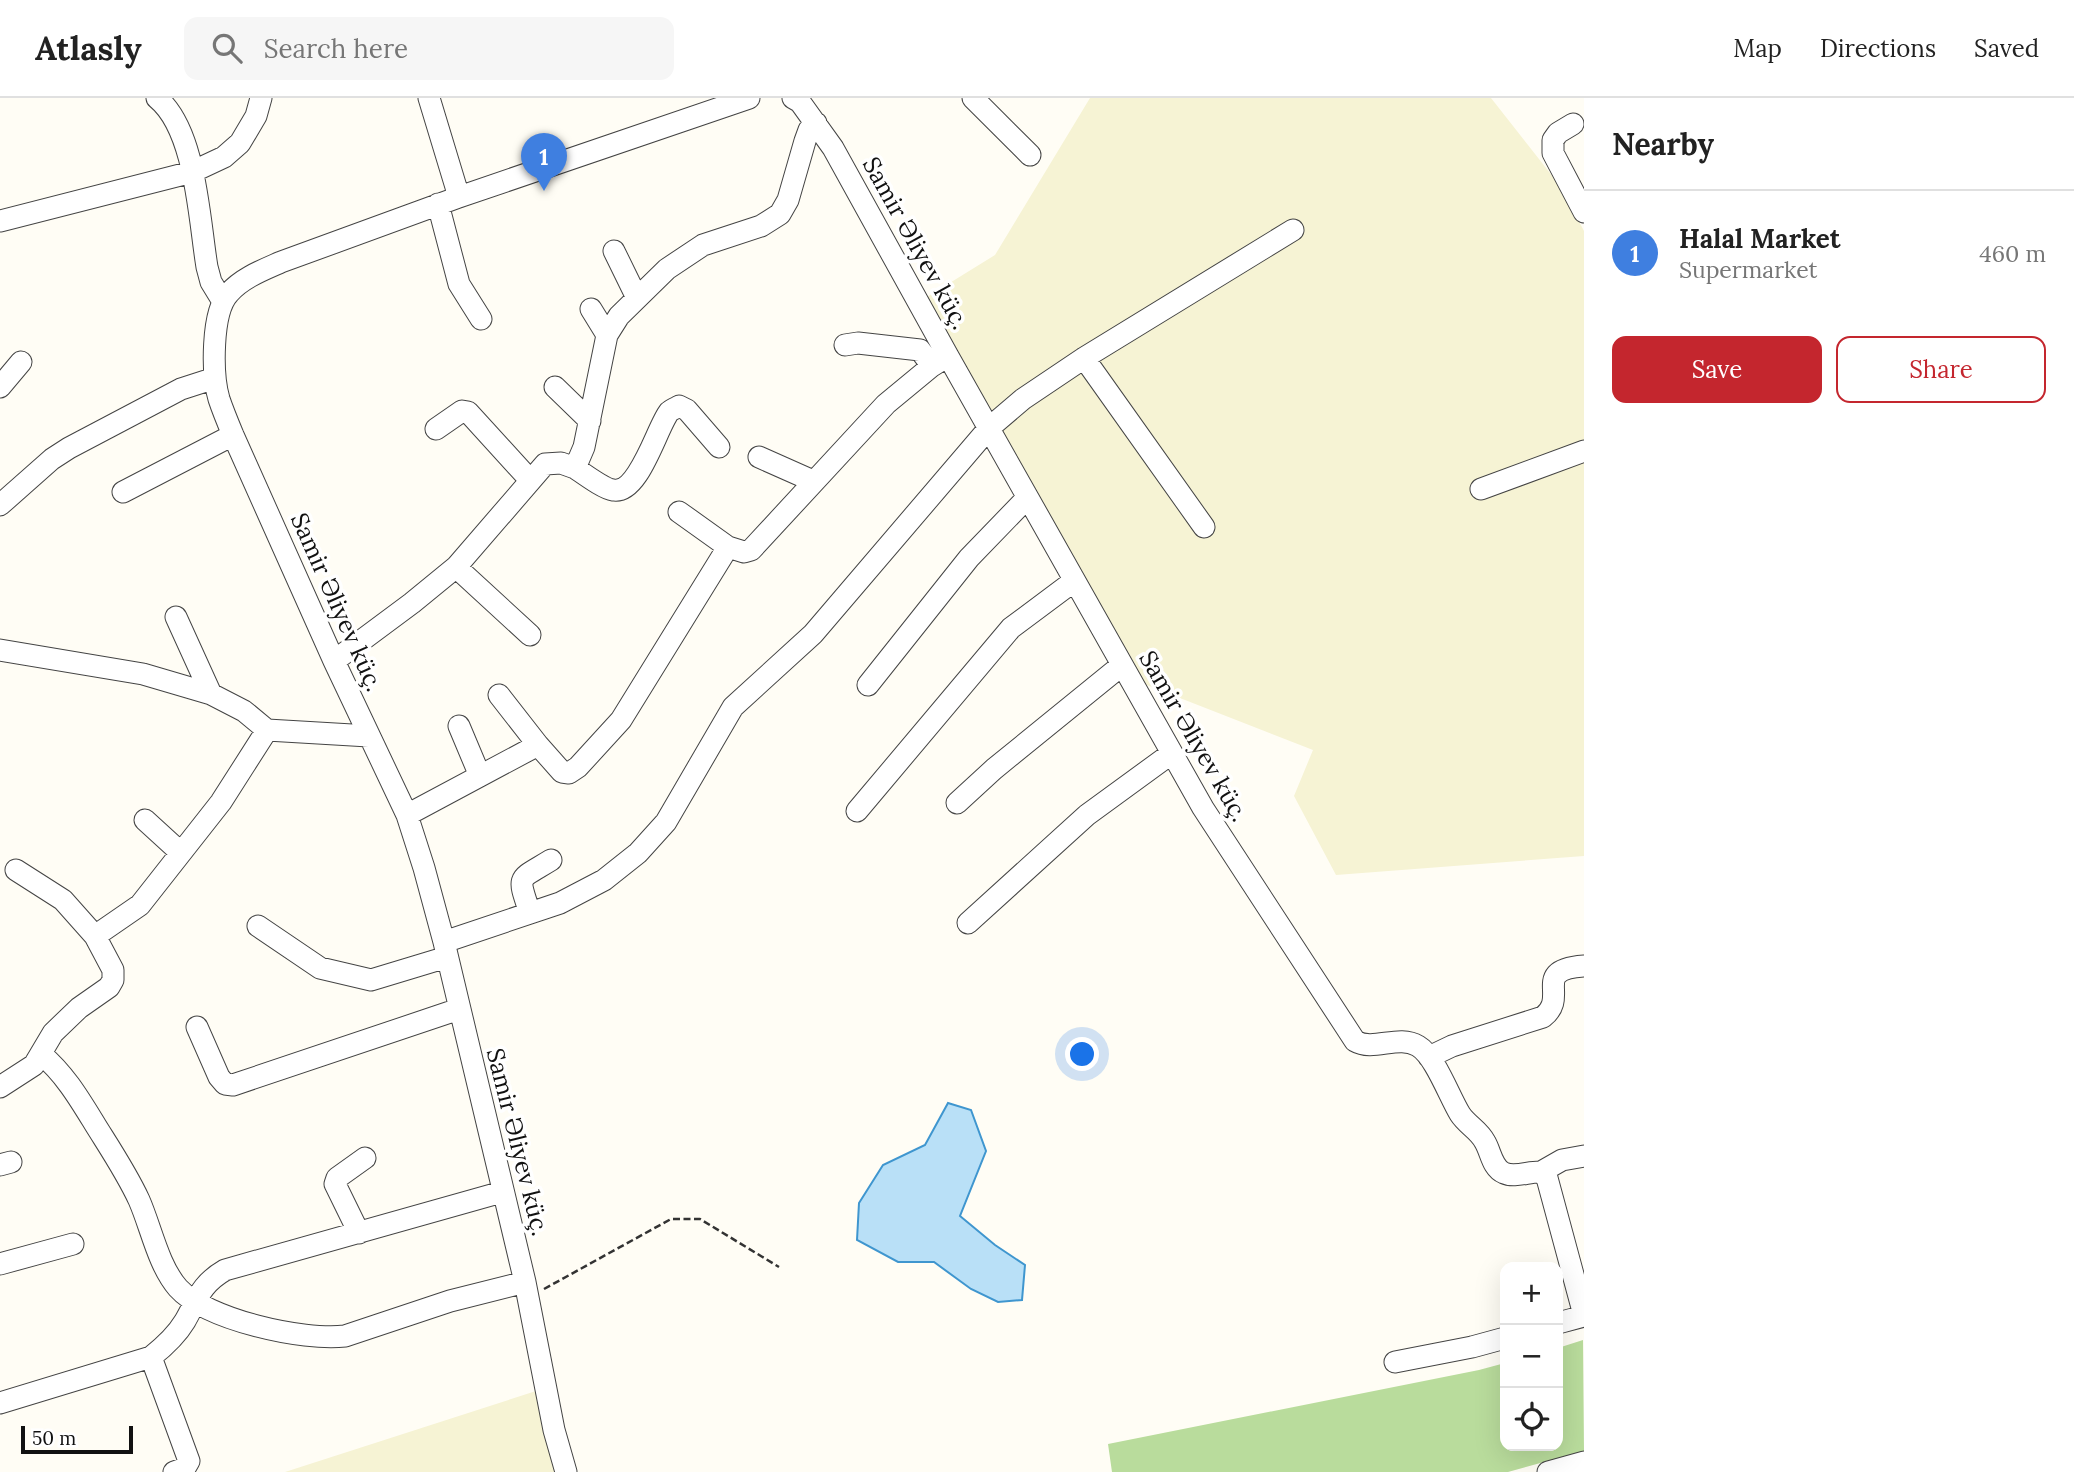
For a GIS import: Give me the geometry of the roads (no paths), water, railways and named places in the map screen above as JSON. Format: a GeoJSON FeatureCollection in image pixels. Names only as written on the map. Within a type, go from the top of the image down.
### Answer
{"type":"FeatureCollection","features":[{"type":"Feature","properties":{"kind":"street"},"geometry":{"type":"LineString","coordinates":[[157,98],[171,114],[181,133],[192,173],[207,267],[211,282],[222,300],[242,282],[281,262],[438,204],[749,98]]}},
{"type":"Feature","properties":{"kind":"street"},"geometry":{"type":"LineString","coordinates":[[0,221],[192,173],[224,157],[240,143],[256,116],[261,98]]}},
{"type":"Feature","properties":{"kind":"street"},"geometry":{"type":"LineString","coordinates":[[429,98],[459,197]]}},
{"type":"Feature","properties":{"kind":"street","name":"Samir Əliyev küç."},"geometry":{"type":"LineString","coordinates":[[793,98],[800,102],[833,148],[940,361],[989,428],[1172,753],[1221,835],[1355,1041],[1362,1045],[1409,1042],[1419,1046],[1429,1057]]}},
{"type":"Feature","properties":{"kind":"street"},"geometry":{"type":"LineString","coordinates":[[973,98],[1030,155]]}},
{"type":"Feature","properties":{"kind":"street"},"geometry":{"type":"LineString","coordinates":[[575,468],[584,447],[607,335],[619,316],[667,269],[703,245],[761,226],[780,214],[788,200],[809,130],[816,122]]}},
{"type":"Feature","properties":{"kind":"street"},"geometry":{"type":"LineString","coordinates":[[1573,124],[1558,133],[1553,140],[1553,153],[1584,212]]}},
{"type":"Feature","properties":{"kind":"street"},"geometry":{"type":"LineString","coordinates":[[438,204],[460,284],[481,319]]}},
{"type":"Feature","properties":{"kind":"street"},"geometry":{"type":"LineString","coordinates":[[258,926],[320,968],[371,981],[530,913],[560,903],[604,880],[638,853],[666,822],[733,707],[813,634],[989,428],[1023,399],[1084,358],[1293,230]]}},
{"type":"Feature","properties":{"kind":"street"},"geometry":{"type":"LineString","coordinates":[[614,251],[637,298]]}},
{"type":"Feature","properties":{"kind":"street","name":"Samir Əliyev küç."},"geometry":{"type":"LineString","coordinates":[[222,300],[216,334],[215,378],[219,398],[334,661],[407,815],[424,868],[526,1289],[554,1430],[566,1472]]}},
{"type":"Feature","properties":{"kind":"street"},"geometry":{"type":"LineString","coordinates":[[591,309],[607,335]]}},
{"type":"Feature","properties":{"kind":"street"},"geometry":{"type":"LineString","coordinates":[[680,512],[728,547],[744,552],[751,550],[886,404],[940,361],[920,350],[858,343],[845,345]]}},
{"type":"Feature","properties":{"kind":"street"},"geometry":{"type":"LineString","coordinates":[[1084,358],[1204,527]]}},
{"type":"Feature","properties":{"kind":"street"},"geometry":{"type":"LineString","coordinates":[[0,387],[21,362]]}},
{"type":"Feature","properties":{"kind":"street"},"geometry":{"type":"LineString","coordinates":[[0,505],[52,459],[69,448],[181,389],[215,378]]}},
{"type":"Feature","properties":{"kind":"street"},"geometry":{"type":"LineString","coordinates":[[555,387],[590,421]]}},
{"type":"Feature","properties":{"kind":"street"},"geometry":{"type":"LineString","coordinates":[[334,661],[456,567],[545,464],[550,462],[575,468],[612,490],[621,489],[645,463],[670,411],[678,406],[687,410],[719,447]]}},
{"type":"Feature","properties":{"kind":"street"},"geometry":{"type":"LineString","coordinates":[[436,429],[462,411],[468,412],[530,480]]}},
{"type":"Feature","properties":{"kind":"street"},"geometry":{"type":"LineString","coordinates":[[123,492],[233,435]]}},
{"type":"Feature","properties":{"kind":"street"},"geometry":{"type":"LineString","coordinates":[[1481,489],[1584,451]]}},
{"type":"Feature","properties":{"kind":"street"},"geometry":{"type":"LineString","coordinates":[[759,457],[813,481]]}},
{"type":"Feature","properties":{"kind":"street"},"geometry":{"type":"LineString","coordinates":[[868,685],[969,558],[1027,498]]}},
{"type":"Feature","properties":{"kind":"street"},"geometry":{"type":"LineString","coordinates":[[499,695],[562,772],[569,773],[578,767],[621,720],[728,547]]}},
{"type":"Feature","properties":{"kind":"street"},"geometry":{"type":"LineString","coordinates":[[456,567],[530,635]]}},
{"type":"Feature","properties":{"kind":"street"},"geometry":{"type":"LineString","coordinates":[[857,811],[1011,628],[1074,581]]}},
{"type":"Feature","properties":{"kind":"street"},"geometry":{"type":"LineString","coordinates":[[176,617],[211,694]]}},
{"type":"Feature","properties":{"kind":"street"},"geometry":{"type":"LineString","coordinates":[[0,650],[142,674],[211,694],[244,711],[267,730],[369,736]]}},
{"type":"Feature","properties":{"kind":"street"},"geometry":{"type":"LineString","coordinates":[[957,803],[994,769],[1122,665]]}},
{"type":"Feature","properties":{"kind":"street"},"geometry":{"type":"LineString","coordinates":[[459,726],[480,776]]}},
{"type":"Feature","properties":{"kind":"street"},"geometry":{"type":"LineString","coordinates":[[95,936],[140,905],[220,802],[267,730]]}},
{"type":"Feature","properties":{"kind":"street"},"geometry":{"type":"LineString","coordinates":[[407,815],[538,745]]}},
{"type":"Feature","properties":{"kind":"street"},"geometry":{"type":"LineString","coordinates":[[968,923],[1087,815],[1172,753]]}},
{"type":"Feature","properties":{"kind":"street"},"geometry":{"type":"LineString","coordinates":[[145,820],[180,852]]}},
{"type":"Feature","properties":{"kind":"street"},"geometry":{"type":"LineString","coordinates":[[530,913],[520,884],[522,878],[551,860]]}},
{"type":"Feature","properties":{"kind":"street"},"geometry":{"type":"LineString","coordinates":[[0,1087],[24,1072],[41,1054],[53,1033],[79,1008],[109,987],[113,980],[113,970],[95,936],[63,900],[16,870]]}},
{"type":"Feature","properties":{"kind":"street"},"geometry":{"type":"LineString","coordinates":[[1584,966],[1559,971],[1554,977],[1553,1004],[1544,1017],[1452,1046],[1429,1057],[1461,1116],[1479,1132],[1501,1172],[1508,1175],[1541,1172],[1562,1160],[1584,1156]]}},
{"type":"Feature","properties":{"kind":"street"},"geometry":{"type":"LineString","coordinates":[[197,1027],[219,1077],[225,1084],[233,1085],[459,1009]]}},
{"type":"Feature","properties":{"kind":"street"},"geometry":{"type":"LineString","coordinates":[[41,1054],[65,1077],[120,1164],[139,1200],[164,1263],[178,1287],[195,1301],[258,1326],[331,1338],[345,1336],[450,1301],[526,1289]]}},
{"type":"Feature","properties":{"kind":"street"},"geometry":{"type":"LineString","coordinates":[[359,1233],[335,1184],[337,1178],[365,1158]]}},
{"type":"Feature","properties":{"kind":"street"},"geometry":{"type":"LineString","coordinates":[[1541,1172],[1551,1187],[1581,1287],[1584,1316],[1563,1322]]}},
{"type":"Feature","properties":{"kind":"street"},"geometry":{"type":"LineString","coordinates":[[0,1403],[151,1357],[169,1343],[203,1286],[225,1270],[502,1192]]}},
{"type":"Feature","properties":{"kind":"street"},"geometry":{"type":"LineString","coordinates":[[0,1264],[73,1244]]}},
{"type":"Feature","properties":{"kind":"street"},"geometry":{"type":"LineString","coordinates":[[1395,1362],[1500,1339]]}},
{"type":"Feature","properties":{"kind":"street"},"geometry":{"type":"LineString","coordinates":[[151,1357],[189,1461],[185,1468],[174,1472]]}},
{"type":"Feature","properties":{"kind":"street"},"geometry":{"type":"LineString","coordinates":[[1548,1472],[1584,1462]]}},
{"type":"Feature","properties":{"kind":"water"},"geometry":{"type":"Polygon","coordinates":[[[948,1103],[971,1110],[986,1151],[960,1216],[1025,1265],[1022,1300],[998,1302],[971,1289],[934,1262],[898,1262],[857,1240],[859,1203],[883,1165],[925,1145],[948,1103]]]}},
{"type":"Feature","properties":{"kind":"place","name":"Halal Market"},"geometry":{"type":"Point","coordinates":[544,191]}}]}
